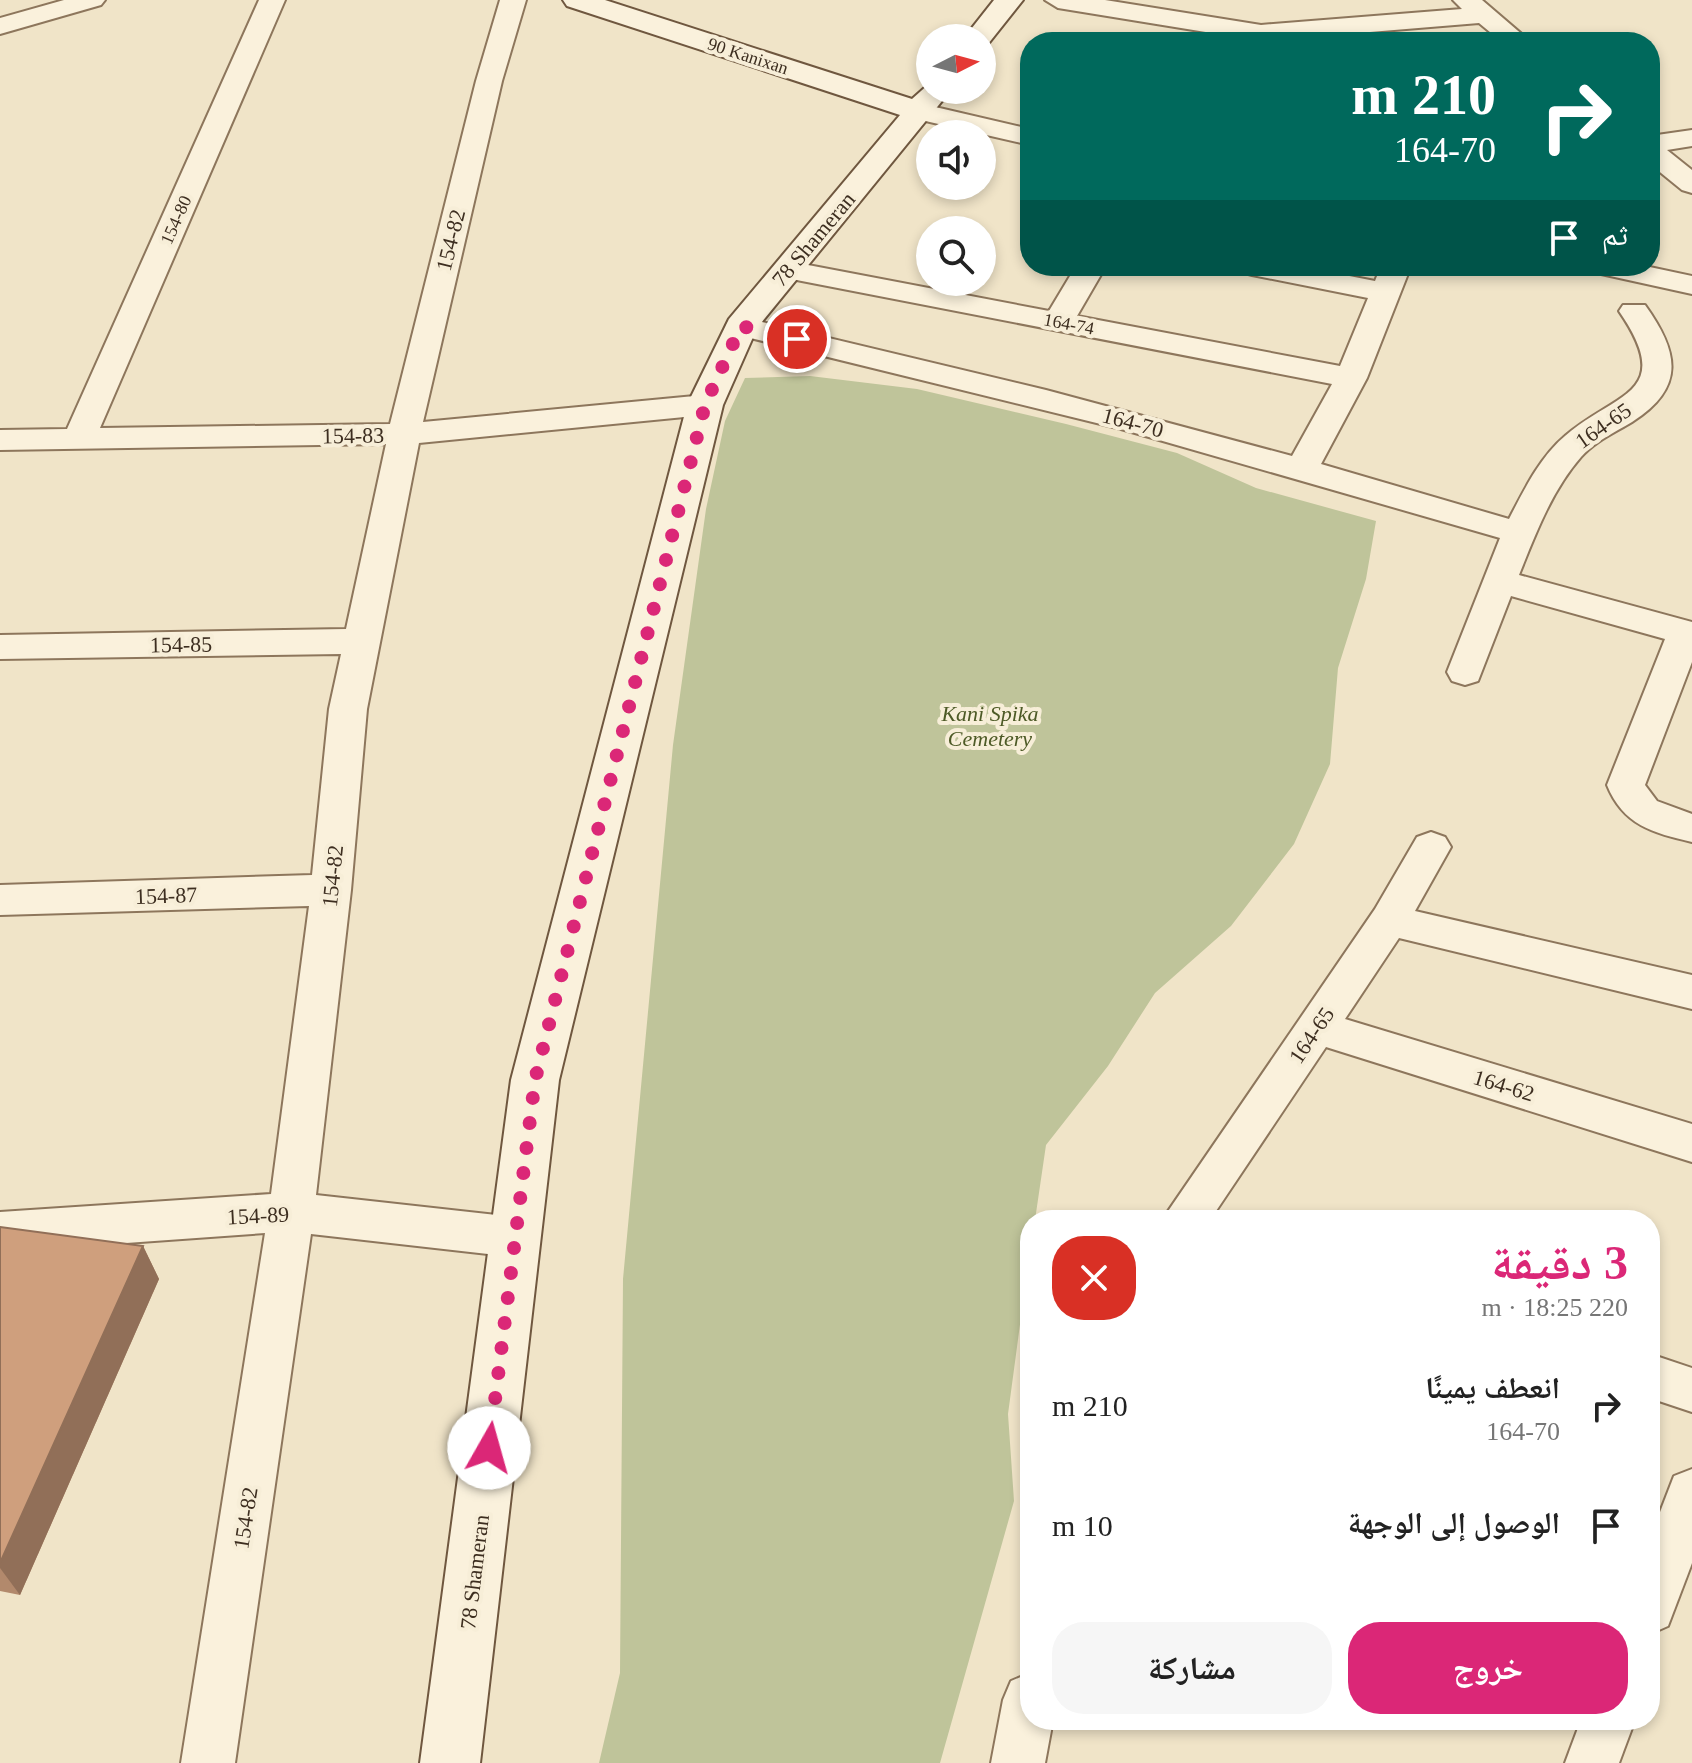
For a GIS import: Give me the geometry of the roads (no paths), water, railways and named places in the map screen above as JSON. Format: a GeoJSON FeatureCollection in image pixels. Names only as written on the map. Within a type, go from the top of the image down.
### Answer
{"type":"FeatureCollection","features":[{"type":"Feature","properties":{"kind":"street"},"geometry":{"type":"LineString","coordinates":[[0,50],[9,23],[92,0]]}},
{"type":"Feature","properties":{"kind":"street","name":"154-80"},"geometry":{"type":"LineString","coordinates":[[79,439],[272,0]]}},
{"type":"Feature","properties":{"kind":"street","name":"154-82"},"geometry":{"type":"LineString","coordinates":[[208,1763],[291,1212],[331,890],[348,709],[405,434],[489,81],[513,0]]}},
{"type":"Feature","properties":{"kind":"street","name":"90 Kanixan"},"geometry":{"type":"LineString","coordinates":[[577,0],[916,97]]}},
{"type":"Feature","properties":{"kind":"street"},"geometry":{"type":"LineString","coordinates":[[989,24],[1009,0]]}},
{"type":"Feature","properties":{"kind":"street"},"geometry":{"type":"LineString","coordinates":[[1058,0],[1262,29],[1475,7],[1506,32]]}},
{"type":"Feature","properties":{"kind":"street","name":"78 Shameran"},"geometry":{"type":"LineString","coordinates":[[450,1763],[535,1080],[705,405],[741,326],[924,104]]}},
{"type":"Feature","properties":{"kind":"street"},"geometry":{"type":"LineString","coordinates":[[938,104],[1020,133]]}},
{"type":"Feature","properties":{"kind":"street"},"geometry":{"type":"LineString","coordinates":[[1660,145],[1692,138]]}},
{"type":"Feature","properties":{"kind":"street"},"geometry":{"type":"LineString","coordinates":[[1660,156],[1692,184]]}},
{"type":"Feature","properties":{"kind":"street","name":"164-74"},"geometry":{"type":"LineString","coordinates":[[787,270],[1351,378]]}},
{"type":"Feature","properties":{"kind":"street"},"geometry":{"type":"LineString","coordinates":[[1058,322],[1085,276]]}},
{"type":"Feature","properties":{"kind":"street"},"geometry":{"type":"LineString","coordinates":[[1302,468],[1351,378],[1390,279],[1358,276]]}},
{"type":"Feature","properties":{"kind":"street"},"geometry":{"type":"LineString","coordinates":[[1650,276],[1692,285]]}},
{"type":"Feature","properties":{"kind":"street","name":"164-65"},"geometry":{"type":"LineString","coordinates":[[1465,672],[1520,533],[1550,474],[1571,447],[1616,418],[1652,386],[1657,363],[1655,347],[1634,311]]}},
{"type":"Feature","properties":{"kind":"street","name":"164-70"},"geometry":{"type":"LineString","coordinates":[[741,326],[938,369],[1302,468],[1520,533]]}},
{"type":"Feature","properties":{"kind":"street","name":"154-83"},"geometry":{"type":"LineString","coordinates":[[0,440],[405,434],[705,405]]}},
{"type":"Feature","properties":{"kind":"street"},"geometry":{"type":"LineString","coordinates":[[1501,582],[1689,634],[1626,785],[1630,798],[1674,824]]}},
{"type":"Feature","properties":{"kind":"street","name":"154-85"},"geometry":{"type":"LineString","coordinates":[[0,647],[361,641]]}},
{"type":"Feature","properties":{"kind":"street","name":"164-65"},"geometry":{"type":"LineString","coordinates":[[1192,1210],[1389,920],[1431,847]]}},
{"type":"Feature","properties":{"kind":"street","name":"154-87"},"geometry":{"type":"LineString","coordinates":[[0,900],[331,890]]}},
{"type":"Feature","properties":{"kind":"street"},"geometry":{"type":"LineString","coordinates":[[1389,920],[1692,992]]}},
{"type":"Feature","properties":{"kind":"street","name":"164-62"},"geometry":{"type":"LineString","coordinates":[[1317,1027],[1692,1143]]}},
{"type":"Feature","properties":{"kind":"street","name":"154-89"},"geometry":{"type":"LineString","coordinates":[[0,1232],[291,1212],[515,1237]]}},
{"type":"Feature","properties":{"kind":"street"},"geometry":{"type":"LineString","coordinates":[[1660,1379],[1692,1390]]}},
{"type":"Feature","properties":{"kind":"street"},"geometry":{"type":"LineString","coordinates":[[1660,1582],[1690,1503]]}},
{"type":"Feature","properties":{"kind":"street"},"geometry":{"type":"LineString","coordinates":[[1018,1763],[1024,1730]]}},
{"type":"Feature","properties":{"kind":"street"},"geometry":{"type":"LineString","coordinates":[[1592,1763],[1604,1730]]}},
{"type":"Feature","properties":{"kind":"park label","name":"Kani Spika Cemetery"},"geometry":{"type":"Point","coordinates":[990,726]}}]}
